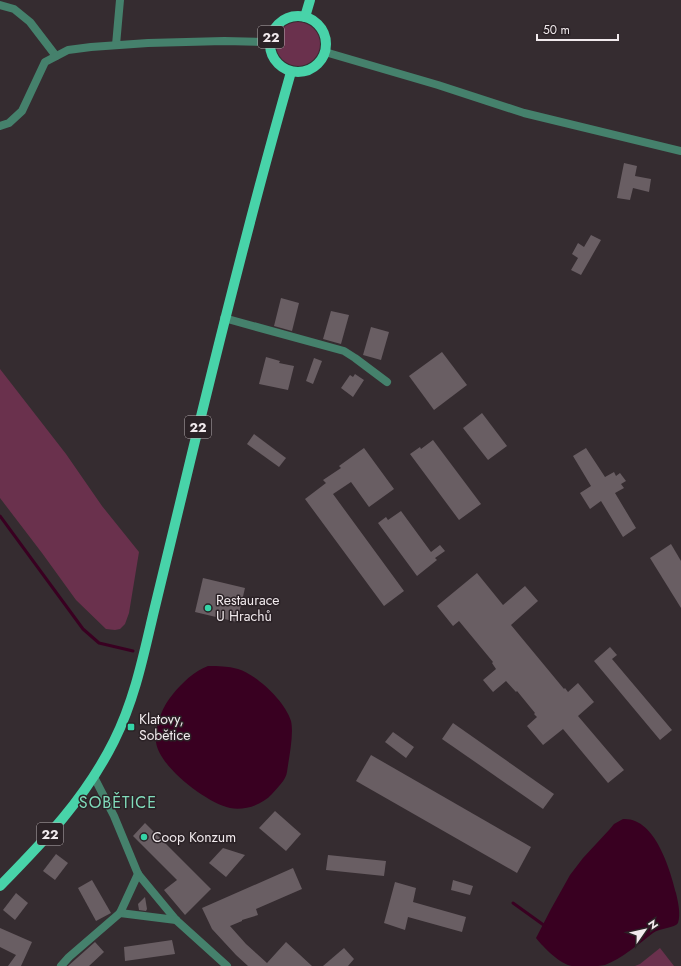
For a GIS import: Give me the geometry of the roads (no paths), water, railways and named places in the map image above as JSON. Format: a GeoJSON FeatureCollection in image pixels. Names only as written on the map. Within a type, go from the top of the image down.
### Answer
{"type":"FeatureCollection","features":[{"type":"Feature","properties":{"kind":"main road"},"geometry":{"type":"LineString","coordinates":[[291,72],[303,72],[314,67],[319,63],[325,52],[326,40],[321,28],[312,20],[305,17],[310,0]]}},
{"type":"Feature","properties":{"kind":"main road","name":"22"},"geometry":{"type":"LineString","coordinates":[[0,886],[44,841],[73,807],[94,777],[112,745],[124,718],[138,678],[224,318],[256,194],[291,72],[281,67],[273,58],[270,42],[274,30],[282,21],[294,16],[305,17]]}},
{"type":"Feature","properties":{"kind":"street"},"geometry":{"type":"LineString","coordinates":[[116,45],[120,0]]}},
{"type":"Feature","properties":{"kind":"street"},"geometry":{"type":"LineString","coordinates":[[0,5],[14,9],[30,22],[56,56]]}},
{"type":"Feature","properties":{"kind":"street"},"geometry":{"type":"LineString","coordinates":[[0,126],[9,123],[22,111],[45,62],[68,50],[116,45],[224,41],[270,42]]}},
{"type":"Feature","properties":{"kind":"street"},"geometry":{"type":"LineString","coordinates":[[325,52],[438,85],[524,113],[681,151]]}},
{"type":"Feature","properties":{"kind":"street"},"geometry":{"type":"LineString","coordinates":[[224,318],[344,351],[387,382]]}},
{"type":"Feature","properties":{"kind":"street"},"geometry":{"type":"LineString","coordinates":[[94,777],[114,816],[138,874],[176,920],[227,966]]}},
{"type":"Feature","properties":{"kind":"street"},"geometry":{"type":"LineString","coordinates":[[61,966],[69,957],[120,913],[138,874]]}},
{"type":"Feature","properties":{"kind":"street"},"geometry":{"type":"LineString","coordinates":[[120,913],[176,920]]}},
{"type":"Feature","properties":{"kind":"waterway"},"geometry":{"type":"LineString","coordinates":[[0,516],[83,629],[99,643],[133,651]]}},
{"type":"Feature","properties":{"kind":"waterway"},"geometry":{"type":"LineString","coordinates":[[513,903],[545,926]]}},
{"type":"Feature","properties":{"kind":"place","name":"Restaurace U Hrachů"},"geometry":{"type":"Point","coordinates":[208,608]}},
{"type":"Feature","properties":{"kind":"place","name":"Klatovy, Sobětice"},"geometry":{"type":"Point","coordinates":[131,727]}},
{"type":"Feature","properties":{"kind":"place","name":"Coop Konzum"},"geometry":{"type":"Point","coordinates":[144,837]}},
{"type":"Feature","properties":{"kind":"district","name":"SOBĚTICE"},"geometry":{"type":"Point","coordinates":[118,802]}}]}
